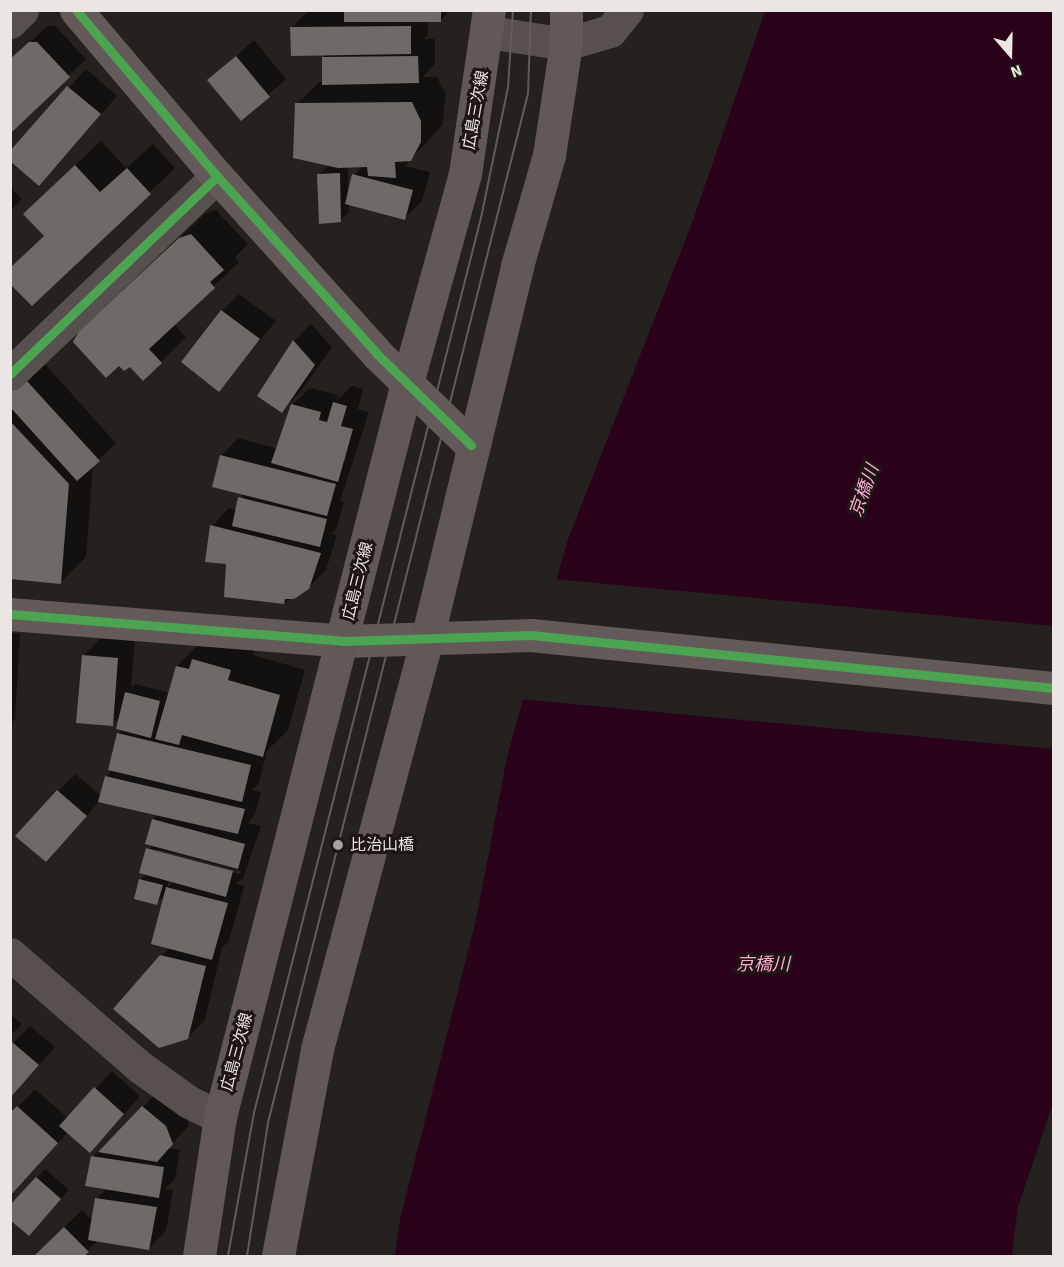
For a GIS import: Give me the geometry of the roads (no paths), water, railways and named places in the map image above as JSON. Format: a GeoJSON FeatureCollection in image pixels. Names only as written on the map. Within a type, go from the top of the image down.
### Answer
{"type":"FeatureCollection","features":[{"type":"Feature","properties":{"kind":"main road"},"geometry":{"type":"LineString","coordinates":[[278,1257],[317,1049],[427,639],[471,445],[549,155],[566,44],[566,10]]}},
{"type":"Feature","properties":{"kind":"main road","name":"広島三次線"},"geometry":{"type":"LineString","coordinates":[[199,1257],[220,1117],[407,383],[465,174],[489,21]]}},
{"type":"Feature","properties":{"kind":"street"},"geometry":{"type":"LineString","coordinates":[[10,22],[22,10]]}},
{"type":"Feature","properties":{"kind":"street"},"geometry":{"type":"LineString","coordinates":[[76,10],[217,176],[407,383],[471,445]]}},
{"type":"Feature","properties":{"kind":"street"},"geometry":{"type":"LineString","coordinates":[[489,21],[566,44],[610,31],[627,10]]}},
{"type":"Feature","properties":{"kind":"street"},"geometry":{"type":"LineString","coordinates":[[10,374],[217,176]]}},
{"type":"Feature","properties":{"kind":"street"},"geometry":{"type":"LineString","coordinates":[[10,614],[343,641],[531,635],[1053,688]]}},
{"type":"Feature","properties":{"kind":"street"},"geometry":{"type":"LineString","coordinates":[[10,954],[140,1067],[189,1102],[220,1117]]}},
{"type":"Feature","properties":{"kind":"water","name":"京橋川"},"geometry":{"type":"Polygon","coordinates":[[[765,11],[1053,11],[1054,1100],[1018,1207],[1012,1256],[395,1256],[400,1219],[476,920],[507,757],[567,542],[692,223],[765,11]]]}},
{"type":"Feature","properties":{"kind":"tram line"},"geometry":{"type":"LineString","coordinates":[[228,1256],[254,1113],[481,218],[508,88],[513,10]]}},
{"type":"Feature","properties":{"kind":"tram line"},"geometry":{"type":"LineString","coordinates":[[247,1256],[268,1123],[528,94],[531,10]]}},
{"type":"Feature","properties":{"kind":"place","name":"比治山橋"},"geometry":{"type":"Point","coordinates":[338,845]}}]}
